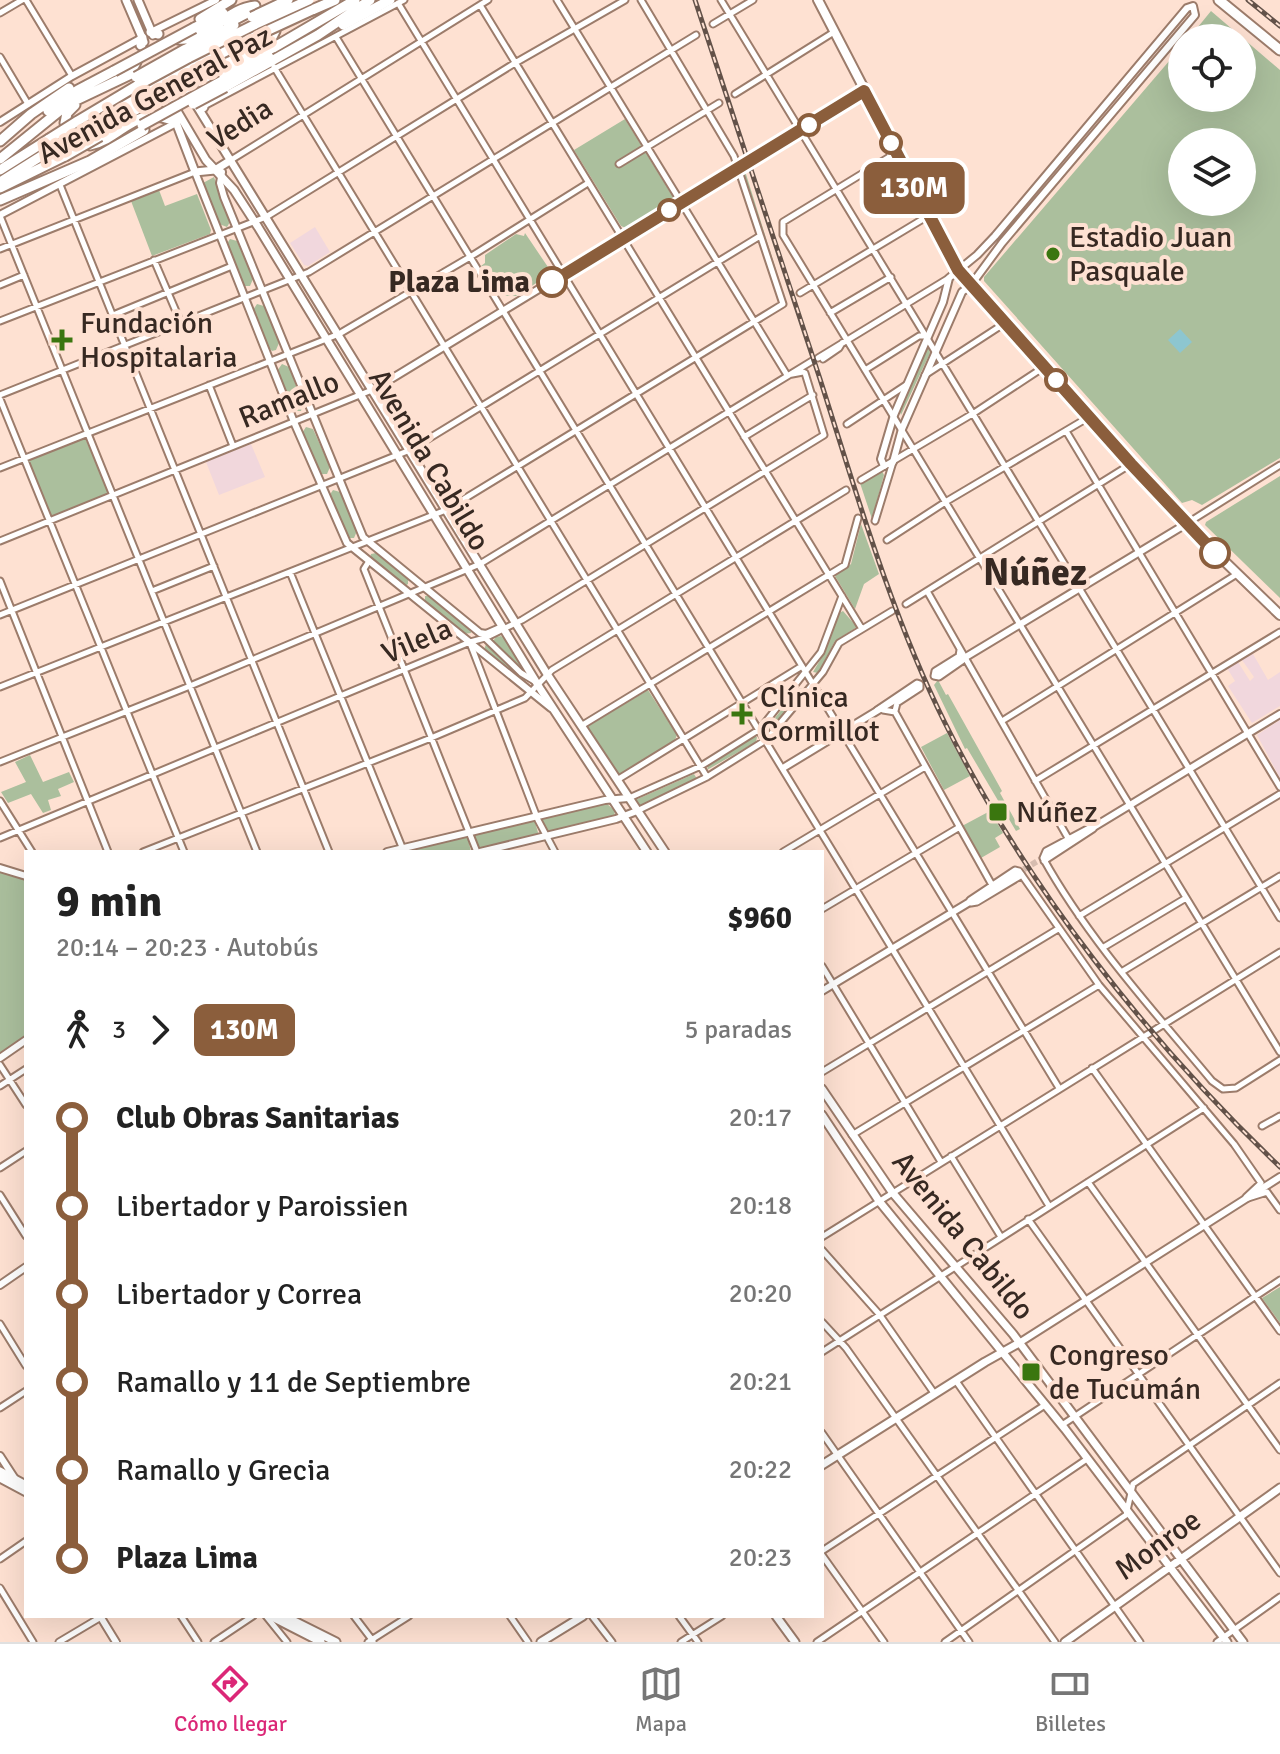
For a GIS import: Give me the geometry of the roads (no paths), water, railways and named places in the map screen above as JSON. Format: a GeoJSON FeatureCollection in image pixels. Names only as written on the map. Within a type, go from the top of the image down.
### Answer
{"type":"FeatureCollection","features":[{"type":"Feature","properties":{"kind":"highway","name":"Avenida General Paz"},"geometry":{"type":"LineString","coordinates":[[1,139],[48,101],[193,26],[231,0]]}},
{"type":"Feature","properties":{"kind":"highway"},"geometry":{"type":"LineString","coordinates":[[171,48],[191,43],[278,0]]}},
{"type":"Feature","properties":{"kind":"highway"},"geometry":{"type":"LineString","coordinates":[[255,12],[288,0]]}},
{"type":"Feature","properties":{"kind":"highway","name":"Avenida General Paz"},"geometry":{"type":"LineString","coordinates":[[0,185],[58,149],[67,124],[255,12],[335,0]]}},
{"type":"Feature","properties":{"kind":"highway"},"geometry":{"type":"LineString","coordinates":[[202,110],[207,79],[266,51],[357,0]]}},
{"type":"Feature","properties":{"kind":"highway"},"geometry":{"type":"LineString","coordinates":[[224,84],[357,0]]}},
{"type":"Feature","properties":{"kind":"highway","name":"Avenida General Paz"},"geometry":{"type":"LineString","coordinates":[[0,201],[90,161],[143,127],[318,35],[370,0]]}},
{"type":"Feature","properties":{"kind":"highway"},"geometry":{"type":"LineString","coordinates":[[1219,0],[1280,50]]}},
{"type":"Feature","properties":{"kind":"highway"},"geometry":{"type":"LineString","coordinates":[[318,35],[397,1]]}},
{"type":"Feature","properties":{"kind":"highway"},"geometry":{"type":"LineString","coordinates":[[193,26],[240,3],[255,12]]}},
{"type":"Feature","properties":{"kind":"highway","name":"Avenida General Paz"},"geometry":{"type":"LineString","coordinates":[[89,140],[147,98],[190,78],[255,12]]}},
{"type":"Feature","properties":{"kind":"highway"},"geometry":{"type":"LineString","coordinates":[[190,78],[263,48],[278,30],[276,41],[266,51]]}},
{"type":"Feature","properties":{"kind":"highway"},"geometry":{"type":"LineString","coordinates":[[0,159],[68,104],[129,75],[136,62]]}},
{"type":"Feature","properties":{"kind":"highway"},"geometry":{"type":"LineString","coordinates":[[0,153],[67,97],[112,69]]}},
{"type":"Feature","properties":{"kind":"highway"},"geometry":{"type":"LineString","coordinates":[[67,124],[67,113],[72,107],[137,81]]}},
{"type":"Feature","properties":{"kind":"highway"},"geometry":{"type":"LineString","coordinates":[[67,124],[60,117],[68,104]]}},
{"type":"Feature","properties":{"kind":"highway"},"geometry":{"type":"LineString","coordinates":[[0,185],[32,174],[58,149],[89,140],[145,111],[157,111],[173,121]]}},
{"type":"Feature","properties":{"kind":"highway"},"geometry":{"type":"LineString","coordinates":[[89,140],[94,150],[143,127]]}},
{"type":"Feature","properties":{"kind":"highway","name":"Avenida General Paz"},"geometry":{"type":"LineString","coordinates":[[0,170],[58,149]]}},
{"type":"Feature","properties":{"kind":"main road"},"geometry":{"type":"LineString","coordinates":[[126,0],[150,38]]}},
{"type":"Feature","properties":{"kind":"main road"},"geometry":{"type":"LineString","coordinates":[[138,0],[150,38]]}},
{"type":"Feature","properties":{"kind":"main road"},"geometry":{"type":"LineString","coordinates":[[818,0],[958,270],[1186,524],[1280,615]]}},
{"type":"Feature","properties":{"kind":"main road"},"geometry":{"type":"LineString","coordinates":[[148,56],[150,66]]}},
{"type":"Feature","properties":{"kind":"main road","name":"Avenida Cabildo"},"geometry":{"type":"LineString","coordinates":[[190,78],[190,96],[202,110]]}},
{"type":"Feature","properties":{"kind":"main road","name":"Avenida Cabildo"},"geometry":{"type":"LineString","coordinates":[[190,78],[228,162],[339,334],[397,455],[537,683],[646,850]]}},
{"type":"Feature","properties":{"kind":"main road","name":"Avenida Cabildo"},"geometry":{"type":"LineString","coordinates":[[195,172],[165,96],[199,149],[234,190],[326,338],[410,450],[547,674],[664,850]]}},
{"type":"Feature","properties":{"kind":"main road","name":"Vedia"},"geometry":{"type":"LineString","coordinates":[[195,172],[218,173],[228,162]]}},
{"type":"Feature","properties":{"kind":"main road"},"geometry":{"type":"LineString","coordinates":[[224,197],[234,190]]}},
{"type":"Feature","properties":{"kind":"main road","name":"Avenida Cabildo"},"geometry":{"type":"LineString","coordinates":[[824,1092],[892,1192],[1073,1416],[1243,1642]]}},
{"type":"Feature","properties":{"kind":"main road","name":"Avenida Cabildo"},"geometry":{"type":"LineString","coordinates":[[824,1118],[879,1201],[1129,1508],[1222,1641]]}},
{"type":"Feature","properties":{"kind":"main road"},"geometry":{"type":"LineString","coordinates":[[824,1464],[1016,1345]]}},
{"type":"Feature","properties":{"kind":"main road"},"geometry":{"type":"LineString","coordinates":[[0,1471],[16,1480],[24,1490]]}},
{"type":"Feature","properties":{"kind":"main road"},"geometry":{"type":"LineString","coordinates":[[0,1478],[24,1490]]}},
{"type":"Feature","properties":{"kind":"main road","name":"Monroe"},"geometry":{"type":"LineString","coordinates":[[1065,1642],[1280,1488]]}},
{"type":"Feature","properties":{"kind":"main road"},"geometry":{"type":"LineString","coordinates":[[272,1618],[321,1642]]}},
{"type":"Feature","properties":{"kind":"main road"},"geometry":{"type":"LineString","coordinates":[[288,1618],[336,1642]]}},
{"type":"Feature","properties":{"kind":"main road"},"geometry":{"type":"LineString","coordinates":[[541,1642],[580,1618]]}},
{"type":"Feature","properties":{"kind":"main road"},"geometry":{"type":"LineString","coordinates":[[777,1618],[795,1642]]}},
{"type":"Feature","properties":{"kind":"street"},"geometry":{"type":"LineString","coordinates":[[0,13],[24,0],[72,76]]}},
{"type":"Feature","properties":{"kind":"street"},"geometry":{"type":"LineString","coordinates":[[0,122],[72,76],[150,38],[216,0]]}},
{"type":"Feature","properties":{"kind":"street","name":"Vedia"},"geometry":{"type":"LineString","coordinates":[[228,162],[302,113],[488,0]]}},
{"type":"Feature","properties":{"kind":"street"},"geometry":{"type":"LineString","coordinates":[[557,0],[787,375]]}},
{"type":"Feature","properties":{"kind":"street"},"geometry":{"type":"LineString","coordinates":[[0,321],[266,217],[515,63],[625,0]]}},
{"type":"Feature","properties":{"kind":"street"},"geometry":{"type":"LineString","coordinates":[[0,687],[446,510],[783,304],[734,156],[641,0]]}},
{"type":"Feature","properties":{"kind":"street"},"geometry":{"type":"LineString","coordinates":[[721,0],[1280,918]]}},
{"type":"Feature","properties":{"kind":"street"},"geometry":{"type":"LineString","coordinates":[[713,24],[753,0]]}},
{"type":"Feature","properties":{"kind":"street"},"geometry":{"type":"LineString","coordinates":[[397,1],[1059,1088]]}},
{"type":"Feature","properties":{"kind":"street","name":"Avenida General Paz"},"geometry":{"type":"LineString","coordinates":[[202,110],[274,67],[336,37],[397,1]]}},
{"type":"Feature","properties":{"kind":"street"},"geometry":{"type":"LineString","coordinates":[[480,5],[862,629]]}},
{"type":"Feature","properties":{"kind":"street"},"geometry":{"type":"LineString","coordinates":[[787,375],[791,369],[816,358],[949,278],[977,255],[1187,8],[1193,6],[1195,15],[956,301],[902,429],[875,521]]}},
{"type":"Feature","properties":{"kind":"street"},"geometry":{"type":"LineString","coordinates":[[735,94],[834,32]]}},
{"type":"Feature","properties":{"kind":"street"},"geometry":{"type":"LineString","coordinates":[[183,850],[0,397],[302,275],[696,35]]}},
{"type":"Feature","properties":{"kind":"street"},"geometry":{"type":"LineString","coordinates":[[336,37],[1049,1206]]}},
{"type":"Feature","properties":{"kind":"street"},"geometry":{"type":"LineString","coordinates":[[0,57],[28,104]]}},
{"type":"Feature","properties":{"kind":"street"},"geometry":{"type":"LineString","coordinates":[[274,67],[707,777]]}},
{"type":"Feature","properties":{"kind":"street","name":"Ramallo"},"geometry":{"type":"LineString","coordinates":[[0,541],[367,392],[864,91]]}},
{"type":"Feature","properties":{"kind":"street"},"geometry":{"type":"LineString","coordinates":[[1112,99],[1119,104]]}},
{"type":"Feature","properties":{"kind":"street"},"geometry":{"type":"LineString","coordinates":[[619,164],[719,103]]}},
{"type":"Feature","properties":{"kind":"street","name":"Avenida General Paz"},"geometry":{"type":"LineString","coordinates":[[0,215],[173,121]]}},
{"type":"Feature","properties":{"kind":"street"},"geometry":{"type":"LineString","coordinates":[[896,153],[783,222],[783,235],[1280,1052]]}},
{"type":"Feature","properties":{"kind":"street"},"geometry":{"type":"LineString","coordinates":[[195,172],[294,422],[347,543],[554,710]]}},
{"type":"Feature","properties":{"kind":"street","name":"Vedia"},"geometry":{"type":"LineString","coordinates":[[0,249],[195,172]]}},
{"type":"Feature","properties":{"kind":"street"},"geometry":{"type":"LineString","coordinates":[[218,173],[236,228],[337,479],[367,541],[476,629],[470,642],[536,816],[554,850]]}},
{"type":"Feature","properties":{"kind":"street"},"geometry":{"type":"LineString","coordinates":[[0,468],[339,334],[588,183]]}},
{"type":"Feature","properties":{"kind":"street"},"geometry":{"type":"LineString","coordinates":[[60,185],[328,850]]}},
{"type":"Feature","properties":{"kind":"street"},"geometry":{"type":"LineString","coordinates":[[0,215],[256,850]]}},
{"type":"Feature","properties":{"kind":"street"},"geometry":{"type":"LineString","coordinates":[[800,293],[928,216]]}},
{"type":"Feature","properties":{"kind":"street"},"geometry":{"type":"LineString","coordinates":[[0,615],[410,450],[760,236]]}},
{"type":"Feature","properties":{"kind":"street"},"geometry":{"type":"LineString","coordinates":[[977,255],[984,257],[985,264]]}},
{"type":"Feature","properties":{"kind":"street"},"geometry":{"type":"LineString","coordinates":[[154,260],[181,323]]}},
{"type":"Feature","properties":{"kind":"street"},"geometry":{"type":"LineString","coordinates":[[113,315],[232,266]]}},
{"type":"Feature","properties":{"kind":"street"},"geometry":{"type":"LineString","coordinates":[[0,285],[24,275]]}},
{"type":"Feature","properties":{"kind":"street"},"geometry":{"type":"LineString","coordinates":[[830,313],[891,277]]}},
{"type":"Feature","properties":{"kind":"street"},"geometry":{"type":"LineString","coordinates":[[884,466],[881,459],[894,415],[949,278]]}},
{"type":"Feature","properties":{"kind":"street"},"geometry":{"type":"LineString","coordinates":[[946,291],[949,300],[956,301]]}},
{"type":"Feature","properties":{"kind":"street"},"geometry":{"type":"LineString","coordinates":[[924,376],[1005,323]]}},
{"type":"Feature","properties":{"kind":"street"},"geometry":{"type":"LineString","coordinates":[[865,370],[919,336],[927,336]]}},
{"type":"Feature","properties":{"kind":"street"},"geometry":{"type":"LineString","coordinates":[[861,480],[1044,367]]}},
{"type":"Feature","properties":{"kind":"street"},"geometry":{"type":"LineString","coordinates":[[0,762],[480,564],[787,375],[803,372],[813,395],[744,437]]}},
{"type":"Feature","properties":{"kind":"street"},"geometry":{"type":"LineString","coordinates":[[847,424],[907,384]]}},
{"type":"Feature","properties":{"kind":"street"},"geometry":{"type":"LineString","coordinates":[[209,385],[233,446]]}},
{"type":"Feature","properties":{"kind":"street","name":"Vilela"},"geometry":{"type":"LineString","coordinates":[[0,838],[485,638],[515,622],[824,435],[813,395]]}},
{"type":"Feature","properties":{"kind":"street"},"geometry":{"type":"LineString","coordinates":[[887,540],[1089,417]]}},
{"type":"Feature","properties":{"kind":"street"},"geometry":{"type":"LineString","coordinates":[[1066,431],[1280,787]]}},
{"type":"Feature","properties":{"kind":"street"},"geometry":{"type":"LineString","coordinates":[[906,604],[1131,464]]}},
{"type":"Feature","properties":{"kind":"street"},"geometry":{"type":"LineString","coordinates":[[936,675],[1280,465]]}},
{"type":"Feature","properties":{"kind":"street"},"geometry":{"type":"LineString","coordinates":[[148,850],[431,738],[531,693],[547,674],[846,490]]}},
{"type":"Feature","properties":{"kind":"street"},"geometry":{"type":"LineString","coordinates":[[581,726],[845,565],[858,518]]}},
{"type":"Feature","properties":{"kind":"street"},"geometry":{"type":"LineString","coordinates":[[369,561],[364,569],[477,850]]}},
{"type":"Feature","properties":{"kind":"street"},"geometry":{"type":"LineString","coordinates":[[152,591],[214,566]]}},
{"type":"Feature","properties":{"kind":"street"},"geometry":{"type":"LineString","coordinates":[[290,572],[403,850],[536,816],[628,798],[701,766],[760,729],[821,652],[842,596]]}},
{"type":"Feature","properties":{"kind":"street"},"geometry":{"type":"LineString","coordinates":[[1002,721],[1237,574]]}},
{"type":"Feature","properties":{"kind":"street"},"geometry":{"type":"LineString","coordinates":[[0,581],[107,850]]}},
{"type":"Feature","properties":{"kind":"street"},"geometry":{"type":"LineString","coordinates":[[927,591],[1068,838]]}},
{"type":"Feature","properties":{"kind":"street"},"geometry":{"type":"LineString","coordinates":[[488,850],[624,817],[707,777],[766,740],[813,685],[839,643],[892,611]]}},
{"type":"Feature","properties":{"kind":"street","name":"Vilela"},"geometry":{"type":"LineString","coordinates":[[476,629],[486,634],[503,628]]}},
{"type":"Feature","properties":{"kind":"street"},"geometry":{"type":"LineString","coordinates":[[1035,781],[1280,632]]}},
{"type":"Feature","properties":{"kind":"street"},"geometry":{"type":"LineString","coordinates":[[485,638],[521,673],[537,683]]}},
{"type":"Feature","properties":{"kind":"street"},"geometry":{"type":"LineString","coordinates":[[960,650],[959,656],[935,671],[934,676],[939,677],[965,658]]}},
{"type":"Feature","properties":{"kind":"street"},"geometry":{"type":"LineString","coordinates":[[616,780],[802,666]]}},
{"type":"Feature","properties":{"kind":"street"},"geometry":{"type":"LineString","coordinates":[[874,712],[882,704],[920,683],[920,688],[896,704],[895,712],[992,885]]}},
{"type":"Feature","properties":{"kind":"street"},"geometry":{"type":"LineString","coordinates":[[783,768],[918,686]]}},
{"type":"Feature","properties":{"kind":"street"},"geometry":{"type":"LineString","coordinates":[[874,712],[886,709],[895,712]]}},
{"type":"Feature","properties":{"kind":"street"},"geometry":{"type":"LineString","coordinates":[[1045,857],[1280,714]]}},
{"type":"Feature","properties":{"kind":"street"},"geometry":{"type":"LineString","coordinates":[[786,850],[925,767]]}},
{"type":"Feature","properties":{"kind":"street"},"geometry":{"type":"LineString","coordinates":[[1079,916],[1280,794]]}},
{"type":"Feature","properties":{"kind":"street"},"geometry":{"type":"LineString","coordinates":[[0,801],[31,850]]}},
{"type":"Feature","properties":{"kind":"street"},"geometry":{"type":"LineString","coordinates":[[1045,857],[1068,838],[1097,825]]}},
{"type":"Feature","properties":{"kind":"street"},"geometry":{"type":"LineString","coordinates":[[824,908],[958,828]]}},
{"type":"Feature","properties":{"kind":"street"},"geometry":{"type":"LineString","coordinates":[[650,850],[659,843]]}},
{"type":"Feature","properties":{"kind":"street"},"geometry":{"type":"LineString","coordinates":[[500,850],[504,847]]}},
{"type":"Feature","properties":{"kind":"street"},"geometry":{"type":"LineString","coordinates":[[1045,857],[1079,916],[1217,1086],[1228,1090],[1280,1060]]}},
{"type":"Feature","properties":{"kind":"street"},"geometry":{"type":"LineString","coordinates":[[0,868],[24,875]]}},
{"type":"Feature","properties":{"kind":"street"},"geometry":{"type":"LineString","coordinates":[[967,904],[974,895],[1018,873]]}},
{"type":"Feature","properties":{"kind":"street"},"geometry":{"type":"LineString","coordinates":[[824,990],[1018,873]]}},
{"type":"Feature","properties":{"kind":"street"},"geometry":{"type":"LineString","coordinates":[[1018,873],[1099,985],[1204,1108],[1261,1183],[1245,1198]]}},
{"type":"Feature","properties":{"kind":"street"},"geometry":{"type":"LineString","coordinates":[[1123,971],[1280,876]]}},
{"type":"Feature","properties":{"kind":"street"},"geometry":{"type":"LineString","coordinates":[[1104,947],[1186,898]]}},
{"type":"Feature","properties":{"kind":"street"},"geometry":{"type":"LineString","coordinates":[[824,1071],[1058,929]]}},
{"type":"Feature","properties":{"kind":"street"},"geometry":{"type":"LineString","coordinates":[[824,1236],[1280,952]]}},
{"type":"Feature","properties":{"kind":"street"},"geometry":{"type":"LineString","coordinates":[[824,969],[941,1162]]}},
{"type":"Feature","properties":{"kind":"street"},"geometry":{"type":"LineString","coordinates":[[852,1135],[1099,985]]}},
{"type":"Feature","properties":{"kind":"street"},"geometry":{"type":"LineString","coordinates":[[0,1058],[24,1041]]}},
{"type":"Feature","properties":{"kind":"street"},"geometry":{"type":"LineString","coordinates":[[0,1065],[24,1102]]}},
{"type":"Feature","properties":{"kind":"street"},"geometry":{"type":"LineString","coordinates":[[1092,1068],[1280,1331]]}},
{"type":"Feature","properties":{"kind":"street"},"geometry":{"type":"LineString","coordinates":[[0,1086],[24,1070]]}},
{"type":"Feature","properties":{"kind":"street"},"geometry":{"type":"LineString","coordinates":[[824,1351],[1204,1108]]}},
{"type":"Feature","properties":{"kind":"street"},"geometry":{"type":"LineString","coordinates":[[1262,1126],[1280,1116]]}},
{"type":"Feature","properties":{"kind":"street"},"geometry":{"type":"LineString","coordinates":[[0,1168],[24,1152]]}},
{"type":"Feature","properties":{"kind":"street"},"geometry":{"type":"LineString","coordinates":[[951,1156],[1001,1237]]}},
{"type":"Feature","properties":{"kind":"street"},"geometry":{"type":"LineString","coordinates":[[1016,1345],[1280,1177]]}},
{"type":"Feature","properties":{"kind":"street"},"geometry":{"type":"LineString","coordinates":[[1088,1182],[1280,1450]]}},
{"type":"Feature","properties":{"kind":"street"},"geometry":{"type":"LineString","coordinates":[[1245,1198],[1267,1192],[1280,1210]]}},
{"type":"Feature","properties":{"kind":"street"},"geometry":{"type":"LineString","coordinates":[[0,1195],[24,1233]]}},
{"type":"Feature","properties":{"kind":"street"},"geometry":{"type":"LineString","coordinates":[[1028,1219],[1280,1573]]}},
{"type":"Feature","properties":{"kind":"street"},"geometry":{"type":"LineString","coordinates":[[824,1252],[879,1314],[934,1393]]}},
{"type":"Feature","properties":{"kind":"street"},"geometry":{"type":"LineString","coordinates":[[0,1285],[24,1268]]}},
{"type":"Feature","properties":{"kind":"street"},"geometry":{"type":"LineString","coordinates":[[1062,1425],[1280,1280]]}},
{"type":"Feature","properties":{"kind":"street"},"geometry":{"type":"LineString","coordinates":[[0,1324],[24,1363]]}},
{"type":"Feature","properties":{"kind":"street"},"geometry":{"type":"LineString","coordinates":[[824,1324],[840,1340],[896,1417],[1055,1642]]}},
{"type":"Feature","properties":{"kind":"street"},"geometry":{"type":"LineString","coordinates":[[955,1380],[1140,1642]]}},
{"type":"Feature","properties":{"kind":"street"},"geometry":{"type":"LineString","coordinates":[[945,1642],[1129,1508],[1133,1484],[1280,1383]]}},
{"type":"Feature","properties":{"kind":"street"},"geometry":{"type":"LineString","coordinates":[[0,1408],[24,1392]]}},
{"type":"Feature","properties":{"kind":"street"},"geometry":{"type":"LineString","coordinates":[[824,1552],[1046,1405]]}},
{"type":"Feature","properties":{"kind":"street"},"geometry":{"type":"LineString","coordinates":[[824,1436],[969,1642]]}},
{"type":"Feature","properties":{"kind":"street"},"geometry":{"type":"LineString","coordinates":[[0,1456],[16,1480],[24,1475]]}},
{"type":"Feature","properties":{"kind":"street"},"geometry":{"type":"LineString","coordinates":[[817,1642],[1087,1459]]}},
{"type":"Feature","properties":{"kind":"street"},"geometry":{"type":"LineString","coordinates":[[0,1559],[24,1542]]}},
{"type":"Feature","properties":{"kind":"street"},"geometry":{"type":"LineString","coordinates":[[824,1556],[884,1642]]}},
{"type":"Feature","properties":{"kind":"street"},"geometry":{"type":"LineString","coordinates":[[0,1588],[33,1642]]}},
{"type":"Feature","properties":{"kind":"street"},"geometry":{"type":"LineString","coordinates":[[1222,1641],[1280,1597]]}},
{"type":"Feature","properties":{"kind":"street"},"geometry":{"type":"LineString","coordinates":[[59,1642],[98,1618]]}},
{"type":"Feature","properties":{"kind":"street"},"geometry":{"type":"LineString","coordinates":[[102,1618],[116,1642]]}},
{"type":"Feature","properties":{"kind":"street"},"geometry":{"type":"LineString","coordinates":[[182,1618],[198,1642]]}},
{"type":"Feature","properties":{"kind":"street"},"geometry":{"type":"LineString","coordinates":[[214,1642],[250,1618]]}},
{"type":"Feature","properties":{"kind":"street"},"geometry":{"type":"LineString","coordinates":[[269,1618],[287,1642]]}},
{"type":"Feature","properties":{"kind":"street"},"geometry":{"type":"LineString","coordinates":[[355,1618],[371,1641],[405,1618]]}},
{"type":"Feature","properties":{"kind":"street"},"geometry":{"type":"LineString","coordinates":[[511,1618],[528,1642]]}},
{"type":"Feature","properties":{"kind":"street"},"geometry":{"type":"LineString","coordinates":[[594,1618],[612,1642]]}},
{"type":"Feature","properties":{"kind":"street"},"geometry":{"type":"LineString","coordinates":[[680,1618],[698,1642]]}},
{"type":"Feature","properties":{"kind":"street"},"geometry":{"type":"LineString","coordinates":[[681,1642],[719,1618]]}},
{"type":"Feature","properties":{"kind":"water"},"geometry":{"type":"Polygon","coordinates":[[[1180,329],[1192,342],[1180,353],[1168,340],[1180,329]]]}},
{"type":"Feature","properties":{"kind":"tunnel"},"geometry":{"type":"LineString","coordinates":[[1016,874],[1046,856]]}},
{"type":"Feature","properties":{"kind":"railway"},"geometry":{"type":"LineString","coordinates":[[695,0],[876,554],[908,640],[945,723],[1013,843],[1093,959],[1183,1067],[1280,1167]]}},
{"type":"Feature","properties":{"kind":"railway"},"geometry":{"type":"LineString","coordinates":[[1248,0],[1280,26]]}},
{"type":"Feature","properties":{"kind":"place","name":"Estadio Juan Pasquale"},"geometry":{"type":"Point","coordinates":[1053,254]}},
{"type":"Feature","properties":{"kind":"place","name":"Plaza Lima"},"geometry":{"type":"Point","coordinates":[552,282]}},
{"type":"Feature","properties":{"kind":"place","name":"Fundación Hospitalaria"},"geometry":{"type":"Point","coordinates":[62,340]}},
{"type":"Feature","properties":{"kind":"place","name":"Clínica Cormillot"},"geometry":{"type":"Point","coordinates":[742,714]}},
{"type":"Feature","properties":{"kind":"place","name":"Núñez"},"geometry":{"type":"Point","coordinates":[998,812]}},
{"type":"Feature","properties":{"kind":"place","name":"Congreso de Tucumán"},"geometry":{"type":"Point","coordinates":[1031,1372]}},
{"type":"Feature","properties":{"kind":"district","name":"Núñez"},"geometry":{"type":"Point","coordinates":[1035,572]}}]}
